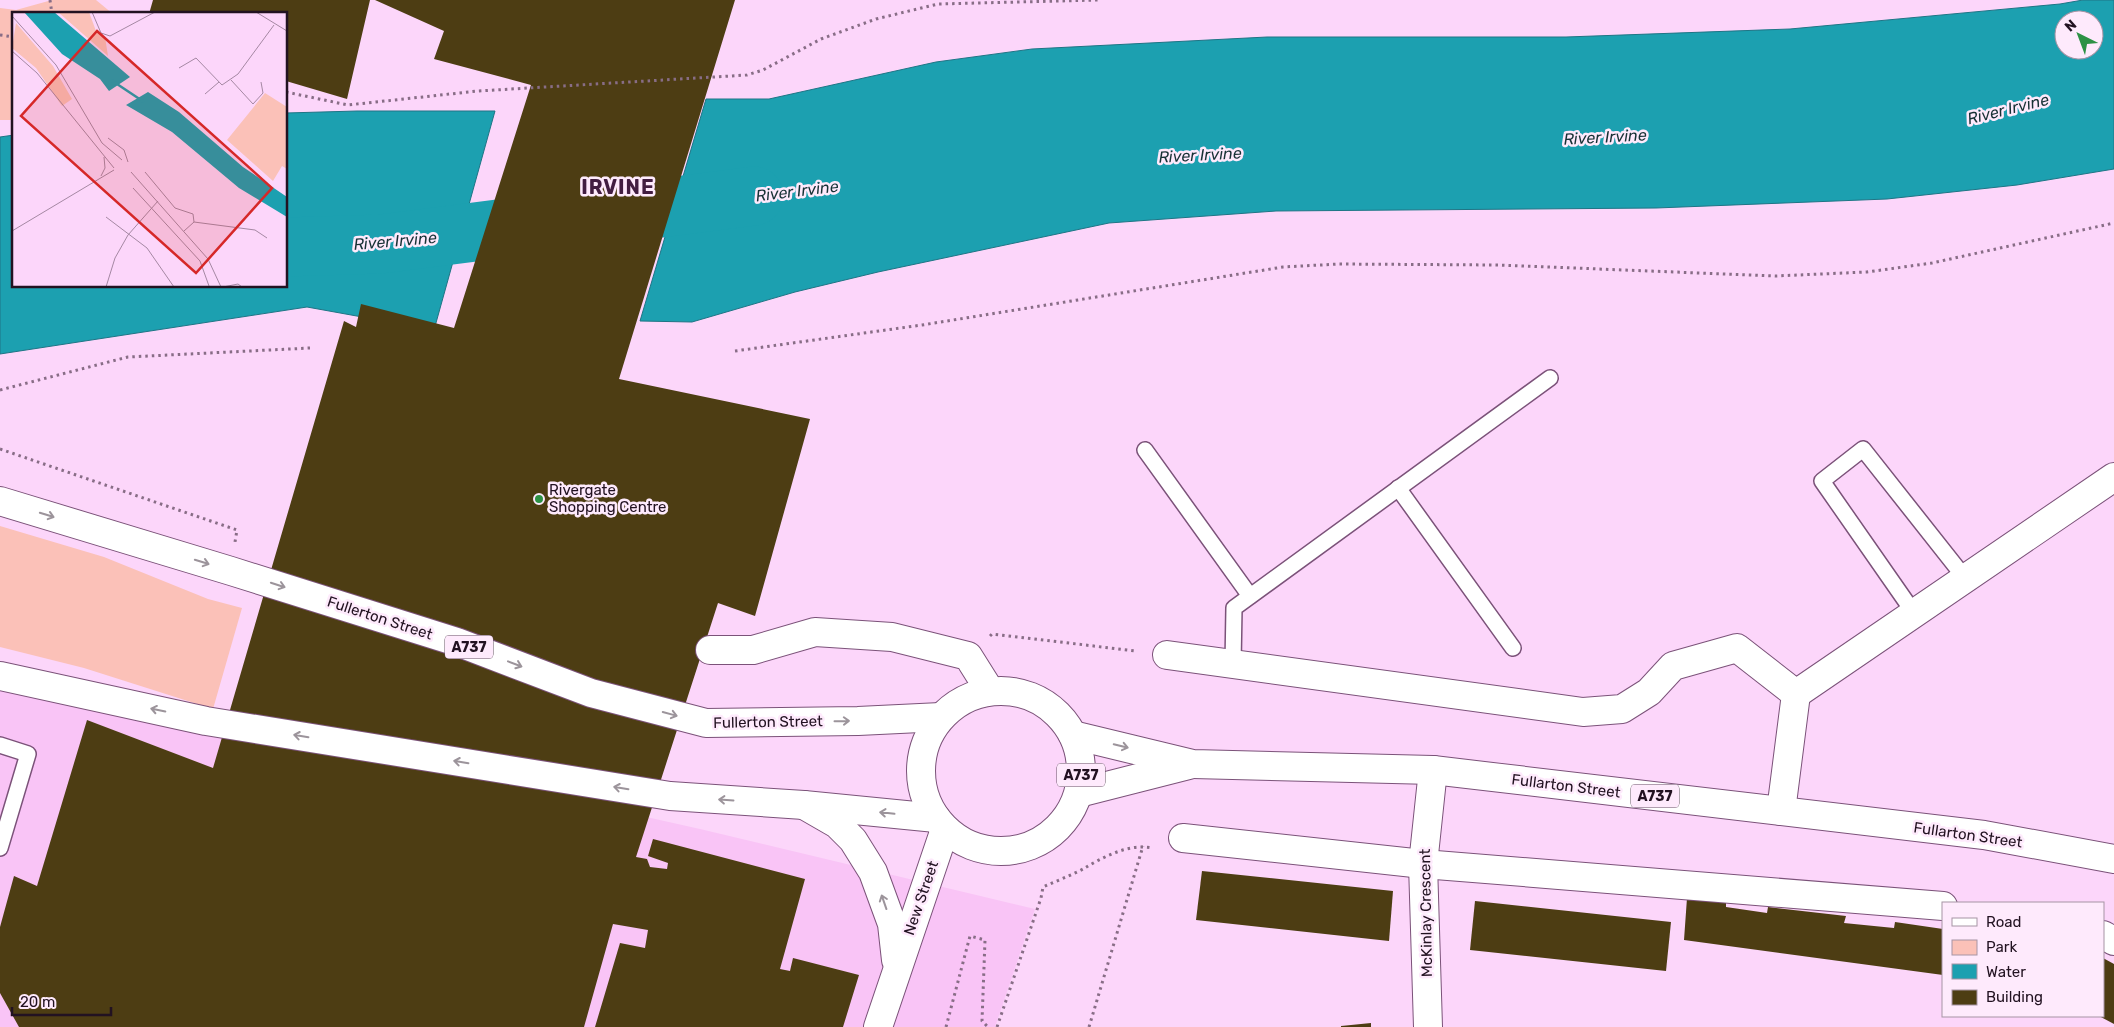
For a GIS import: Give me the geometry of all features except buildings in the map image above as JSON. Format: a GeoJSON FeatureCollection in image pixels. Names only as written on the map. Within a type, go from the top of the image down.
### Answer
{"type":"FeatureCollection","features":[{"type":"Feature","properties":{"kind":"main road"},"geometry":{"type":"LineString","coordinates":[[1781,811],[1796,694],[1965,578],[2112,482]]}},
{"type":"Feature","properties":{"kind":"main road","name":"Fullerton Street"},"geometry":{"type":"LineString","coordinates":[[0,501],[232,571],[457,642],[591,693],[706,723],[858,721],[941,717]]}},
{"type":"Feature","properties":{"kind":"main road"},"geometry":{"type":"LineString","coordinates":[[710,650],[753,650],[815,632],[892,637],[968,656],[990,691]]}},
{"type":"Feature","properties":{"kind":"main road"},"geometry":{"type":"LineString","coordinates":[[1167,655],[1583,712],[1622,709],[1649,692],[1672,666],[1737,648],[1796,694]]}},
{"type":"Feature","properties":{"kind":"main road","name":"A737"},"geometry":{"type":"LineString","coordinates":[[0,676],[206,721],[670,796],[804,805],[940,823]]}},
{"type":"Feature","properties":{"kind":"main road","name":"A737"},"geometry":{"type":"LineString","coordinates":[[990,691],[1015,692],[1038,699],[1059,714],[1073,734],[1080,754],[1082,773],[1079,793],[1067,818],[1047,837],[1022,849],[995,851],[968,844],[940,823],[924,794],[921,767],[927,740],[941,717],[955,705],[971,696],[990,691]]}},
{"type":"Feature","properties":{"kind":"main road","name":"Fullarton Street"},"geometry":{"type":"LineString","coordinates":[[1073,734],[1193,764],[1432,770],[1984,835],[2114,858]]}},
{"type":"Feature","properties":{"kind":"main road","name":"Fullarton Street"},"geometry":{"type":"LineString","coordinates":[[1079,793],[1193,764]]}},
{"type":"Feature","properties":{"kind":"main road","name":"McKinlay Crescent"},"geometry":{"type":"LineString","coordinates":[[1428,1027],[1423,864],[1432,770]]}},
{"type":"Feature","properties":{"kind":"main road","name":"New Street"},"geometry":{"type":"LineString","coordinates":[[804,805],[837,824],[853,840],[873,872],[892,924],[897,967]]}},
{"type":"Feature","properties":{"kind":"main road","name":"New Street"},"geometry":{"type":"LineString","coordinates":[[878,1027],[940,823]]}},
{"type":"Feature","properties":{"kind":"main road"},"geometry":{"type":"LineString","coordinates":[[1183,838],[1423,864],[1942,906]]}},
{"type":"Feature","properties":{"kind":"lane"},"geometry":{"type":"LineString","coordinates":[[1233,664],[1234,608],[1550,378]]}},
{"type":"Feature","properties":{"kind":"lane"},"geometry":{"type":"LineString","coordinates":[[1914,613],[1822,481],[1863,449],[1965,578]]}},
{"type":"Feature","properties":{"kind":"lane"},"geometry":{"type":"LineString","coordinates":[[1145,450],[1250,596]]}},
{"type":"Feature","properties":{"kind":"lane"},"geometry":{"type":"LineString","coordinates":[[1398,488],[1513,648]]}},
{"type":"Feature","properties":{"kind":"lane"},"geometry":{"type":"LineString","coordinates":[[0,745],[28,754],[0,848]]}},
{"type":"Feature","properties":{"kind":"path"},"geometry":{"type":"LineString","coordinates":[[288,92],[348,105],[478,91],[747,75],[763,70],[820,39],[876,19],[938,4],[1099,0]]}},
{"type":"Feature","properties":{"kind":"path"},"geometry":{"type":"LineString","coordinates":[[736,351],[922,325],[1283,267],[1339,264],[1488,265],[1775,276],[1867,272],[1932,263],[2114,223]]}},
{"type":"Feature","properties":{"kind":"path"},"geometry":{"type":"LineString","coordinates":[[0,390],[128,357],[310,348]]}},
{"type":"Feature","properties":{"kind":"path"},"geometry":{"type":"LineString","coordinates":[[0,449],[237,530],[232,571]]}},
{"type":"Feature","properties":{"kind":"path"},"geometry":{"type":"LineString","coordinates":[[968,656],[992,634],[1167,655]]}},
{"type":"Feature","properties":{"kind":"path"},"geometry":{"type":"LineString","coordinates":[[996,1027],[1041,898],[1043,887],[1083,869],[1094,861],[1120,851],[1143,846],[1161,849],[1183,838]]}},
{"type":"Feature","properties":{"kind":"path"},"geometry":{"type":"LineString","coordinates":[[1089,1027],[1143,846]]}},
{"type":"Feature","properties":{"kind":"path"},"geometry":{"type":"LineString","coordinates":[[946,1027],[970,936],[985,940],[982,1021],[988,1027]]}},
{"type":"Feature","properties":{"kind":"shaded area"},"geometry":{"type":"Polygon","coordinates":[[[0,679],[110,697],[700,829],[1035,909],[995,1027],[0,1027],[0,679]]]}},
{"type":"Feature","properties":{"kind":"green space"},"geometry":{"type":"Polygon","coordinates":[[[52,0],[96,0],[111,12],[12,12],[12,120],[0,120],[0,8],[16,10],[52,0]]]}},
{"type":"Feature","properties":{"kind":"green space"},"geometry":{"type":"Polygon","coordinates":[[[0,526],[104,557],[208,599],[242,608],[213,709],[84,668],[0,647],[0,526]]]}},
{"type":"Feature","properties":{"kind":"water"},"geometry":{"type":"Polygon","coordinates":[[[2083,0],[2114,0],[2114,169],[2017,185],[1887,199],[1656,208],[1276,211],[1109,223],[878,272],[795,292],[692,322],[640,321],[706,99],[769,99],[936,62],[1032,49],[1267,37],[1566,37],[1790,29],[2060,4],[2083,0]]]}},
{"type":"Feature","properties":{"kind":"water"},"geometry":{"type":"Polygon","coordinates":[[[495,111],[434,330],[307,307],[0,354],[0,137],[12,135],[12,288],[288,288],[288,113],[495,111]]]}},
{"type":"Feature","properties":{"kind":"waterway","name":"River Irvine"},"geometry":{"type":"LineString","coordinates":[[288,247],[381,244],[754,196]]}},
{"type":"Feature","properties":{"kind":"place","name":"Rivergate Shopping Centre"},"geometry":{"type":"Point","coordinates":[539,499]}},
{"type":"Feature","properties":{"kind":"district","name":"IRVINE"},"geometry":{"type":"Point","coordinates":[618,187]}}]}
